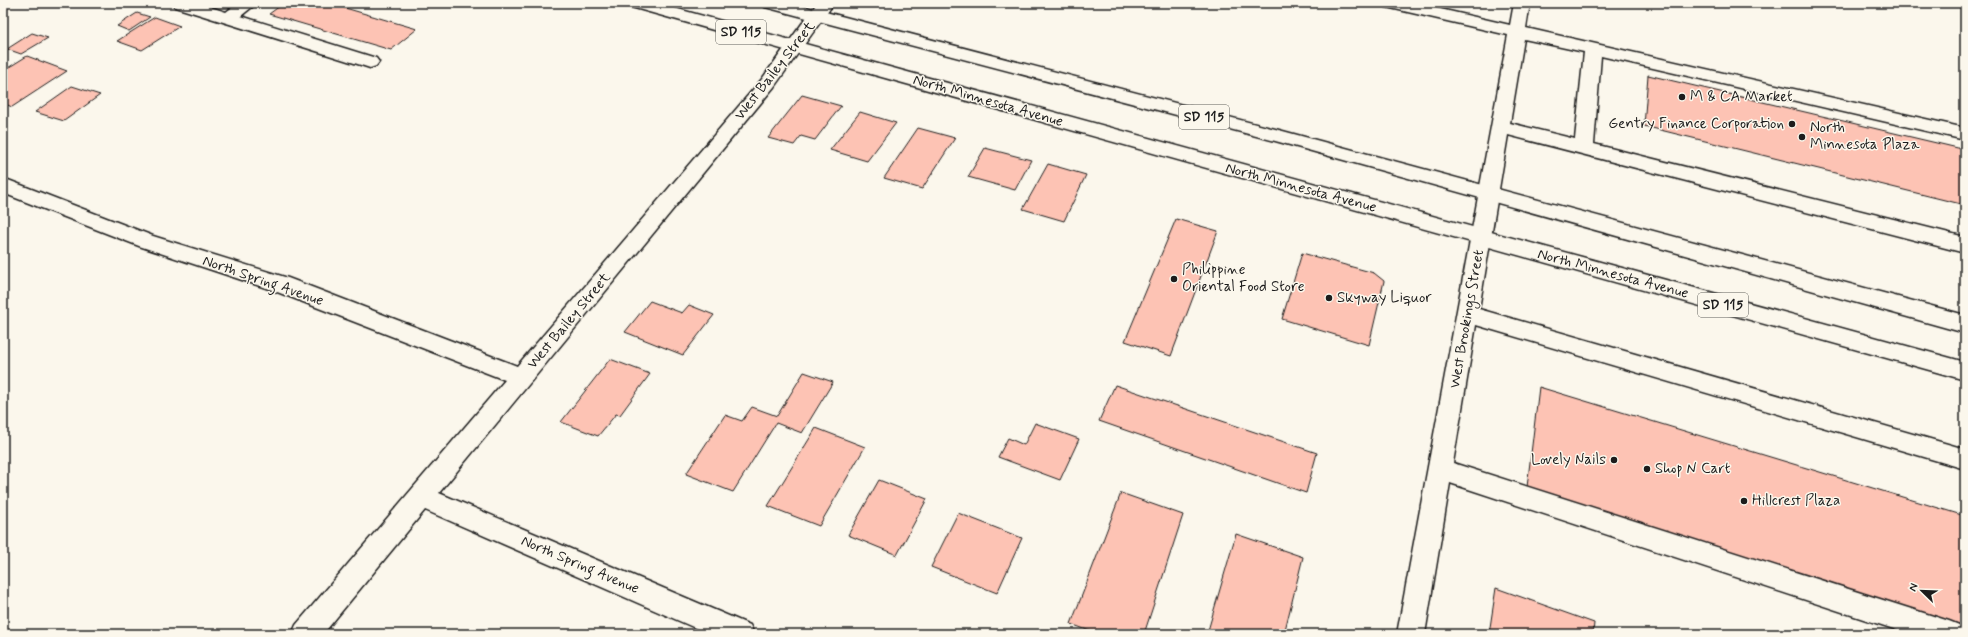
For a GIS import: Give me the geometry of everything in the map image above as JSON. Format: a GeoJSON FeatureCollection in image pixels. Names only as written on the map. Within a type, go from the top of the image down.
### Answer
{"type":"FeatureCollection","features":[{"type":"Feature","properties":{"kind":"street"},"geometry":{"type":"LineString","coordinates":[[181,3],[370,62]]}},
{"type":"Feature","properties":{"kind":"street"},"geometry":{"type":"LineString","coordinates":[[228,18],[248,3]]}},
{"type":"Feature","properties":{"kind":"street","name":"North Minnesota Avenue"},"geometry":{"type":"LineString","coordinates":[[636,3],[1965,371]]}},
{"type":"Feature","properties":{"kind":"street","name":"SD 115"},"geometry":{"type":"LineString","coordinates":[[771,3],[822,9],[1965,324]]}},
{"type":"Feature","properties":{"kind":"street"},"geometry":{"type":"LineString","coordinates":[[1392,3],[1965,134]]}},
{"type":"Feature","properties":{"kind":"street","name":"West Brookings Street"},"geometry":{"type":"LineString","coordinates":[[1411,634],[1490,193],[1522,3]]}},
{"type":"Feature","properties":{"kind":"street","name":"West Bailey Street"},"geometry":{"type":"LineString","coordinates":[[306,634],[768,83],[822,9]]}},
{"type":"Feature","properties":{"kind":"street"},"geometry":{"type":"LineString","coordinates":[[1584,146],[1593,49]]}},
{"type":"Feature","properties":{"kind":"street"},"geometry":{"type":"LineString","coordinates":[[1501,127],[1584,146],[1965,245]]}},
{"type":"Feature","properties":{"kind":"street","name":"North Spring Avenue"},"geometry":{"type":"LineString","coordinates":[[3,185],[146,241],[280,284],[522,377]]}},
{"type":"Feature","properties":{"kind":"street"},"geometry":{"type":"LineString","coordinates":[[1468,314],[1965,459]]}},
{"type":"Feature","properties":{"kind":"street"},"geometry":{"type":"LineString","coordinates":[[1440,470],[1949,634]]}},
{"type":"Feature","properties":{"kind":"street","name":"North Spring Avenue"},"geometry":{"type":"LineString","coordinates":[[421,497],[740,634]]}},
{"type":"Feature","properties":{"kind":"building"},"geometry":{"type":"Polygon","coordinates":[[[284,3],[328,3],[417,29],[391,50],[269,14],[284,3]]]}},
{"type":"Feature","properties":{"kind":"building"},"geometry":{"type":"Polygon","coordinates":[[[137,13],[150,17],[129,31],[117,26],[137,13]]]}},
{"type":"Feature","properties":{"kind":"building"},"geometry":{"type":"Polygon","coordinates":[[[155,17],[180,26],[142,50],[117,41],[155,17]]]}},
{"type":"Feature","properties":{"kind":"building"},"geometry":{"type":"Polygon","coordinates":[[[32,33],[48,38],[21,54],[7,49],[32,33]]]}},
{"type":"Feature","properties":{"kind":"building"},"geometry":{"type":"Polygon","coordinates":[[[27,56],[67,71],[12,107],[3,103],[3,71],[27,56]]]}},
{"type":"Feature","properties":{"kind":"building","name":"North Minnesota Plaza"},"geometry":{"type":"Polygon","coordinates":[[[1648,75],[1962,149],[1965,165],[1965,205],[1644,126],[1648,75]]]}},
{"type":"Feature","properties":{"kind":"building"},"geometry":{"type":"Polygon","coordinates":[[[72,86],[100,95],[64,121],[35,112],[72,86]]]}},
{"type":"Feature","properties":{"kind":"building"},"geometry":{"type":"Polygon","coordinates":[[[802,95],[841,106],[815,140],[801,136],[794,145],[768,138],[802,95]]]}},
{"type":"Feature","properties":{"kind":"building"},"geometry":{"type":"Polygon","coordinates":[[[860,112],[896,123],[867,161],[830,150],[860,112]]]}},
{"type":"Feature","properties":{"kind":"building"},"geometry":{"type":"Polygon","coordinates":[[[918,128],[955,138],[922,189],[884,178],[918,128]]]}},
{"type":"Feature","properties":{"kind":"building"},"geometry":{"type":"Polygon","coordinates":[[[985,148],[1031,160],[1015,190],[968,177],[985,148]]]}},
{"type":"Feature","properties":{"kind":"building"},"geometry":{"type":"Polygon","coordinates":[[[1048,164],[1086,175],[1064,221],[1023,209],[1048,164]]]}},
{"type":"Feature","properties":{"kind":"building"},"geometry":{"type":"Polygon","coordinates":[[[1176,219],[1218,231],[1171,356],[1125,341],[1176,219]]]}},
{"type":"Feature","properties":{"kind":"building"},"geometry":{"type":"Polygon","coordinates":[[[1302,253],[1374,273],[1384,281],[1369,345],[1282,319],[1302,253]]]}},
{"type":"Feature","properties":{"kind":"building"},"geometry":{"type":"Polygon","coordinates":[[[650,301],[682,313],[689,305],[714,315],[683,355],[625,332],[650,301]]]}},
{"type":"Feature","properties":{"kind":"building"},"geometry":{"type":"Polygon","coordinates":[[[610,359],[650,374],[620,415],[616,414],[598,436],[561,422],[610,359]]]}},
{"type":"Feature","properties":{"kind":"building"},"geometry":{"type":"Polygon","coordinates":[[[804,372],[833,382],[802,433],[776,423],[733,492],[686,474],[725,415],[742,421],[752,407],[777,416],[804,372]]]}},
{"type":"Feature","properties":{"kind":"building"},"geometry":{"type":"Polygon","coordinates":[[[1115,385],[1317,453],[1306,493],[1099,421],[1115,385]]]}},
{"type":"Feature","properties":{"kind":"building","name":"Hillcrest Plaza"},"geometry":{"type":"Polygon","coordinates":[[[1539,387],[1965,516],[1965,629],[1527,487],[1539,387]]]}},
{"type":"Feature","properties":{"kind":"building"},"geometry":{"type":"Polygon","coordinates":[[[1035,423],[1079,439],[1060,480],[998,457],[1008,438],[1024,445],[1035,423]]]}},
{"type":"Feature","properties":{"kind":"building"},"geometry":{"type":"Polygon","coordinates":[[[816,428],[865,447],[819,526],[768,506],[816,428]]]}},
{"type":"Feature","properties":{"kind":"building"},"geometry":{"type":"Polygon","coordinates":[[[879,480],[927,499],[897,555],[848,535],[879,480]]]}},
{"type":"Feature","properties":{"kind":"building"},"geometry":{"type":"Polygon","coordinates":[[[1121,493],[1183,515],[1144,634],[1098,634],[1071,624],[1121,493]]]}},
{"type":"Feature","properties":{"kind":"building"},"geometry":{"type":"Polygon","coordinates":[[[958,513],[1022,538],[997,593],[931,567],[958,513]]]}},
{"type":"Feature","properties":{"kind":"building"},"geometry":{"type":"Polygon","coordinates":[[[1236,534],[1303,557],[1284,634],[1207,634],[1236,534]]]}},
{"type":"Feature","properties":{"kind":"building"},"geometry":{"type":"Polygon","coordinates":[[[1496,588],[1594,623],[1593,634],[1489,634],[1496,588]]]}},
{"type":"Feature","properties":{"kind":"place","name":"M & CA Market"},"geometry":{"type":"Point","coordinates":[1682,97]}},
{"type":"Feature","properties":{"kind":"place","name":"Gentry Finance Corporation"},"geometry":{"type":"Point","coordinates":[1792,124]}},
{"type":"Feature","properties":{"kind":"place","name":"North Minnesota Plaza"},"geometry":{"type":"Point","coordinates":[1802,137]}},
{"type":"Feature","properties":{"kind":"place","name":"Philippine Oriental Food Store"},"geometry":{"type":"Point","coordinates":[1174,279]}},
{"type":"Feature","properties":{"kind":"place","name":"Skyway Liquor"},"geometry":{"type":"Point","coordinates":[1329,298]}},
{"type":"Feature","properties":{"kind":"place","name":"Lovely Nails"},"geometry":{"type":"Point","coordinates":[1614,460]}},
{"type":"Feature","properties":{"kind":"place","name":"Shop N Cart"},"geometry":{"type":"Point","coordinates":[1647,469]}},
{"type":"Feature","properties":{"kind":"place","name":"Hillcrest Plaza"},"geometry":{"type":"Point","coordinates":[1744,501]}}]}
